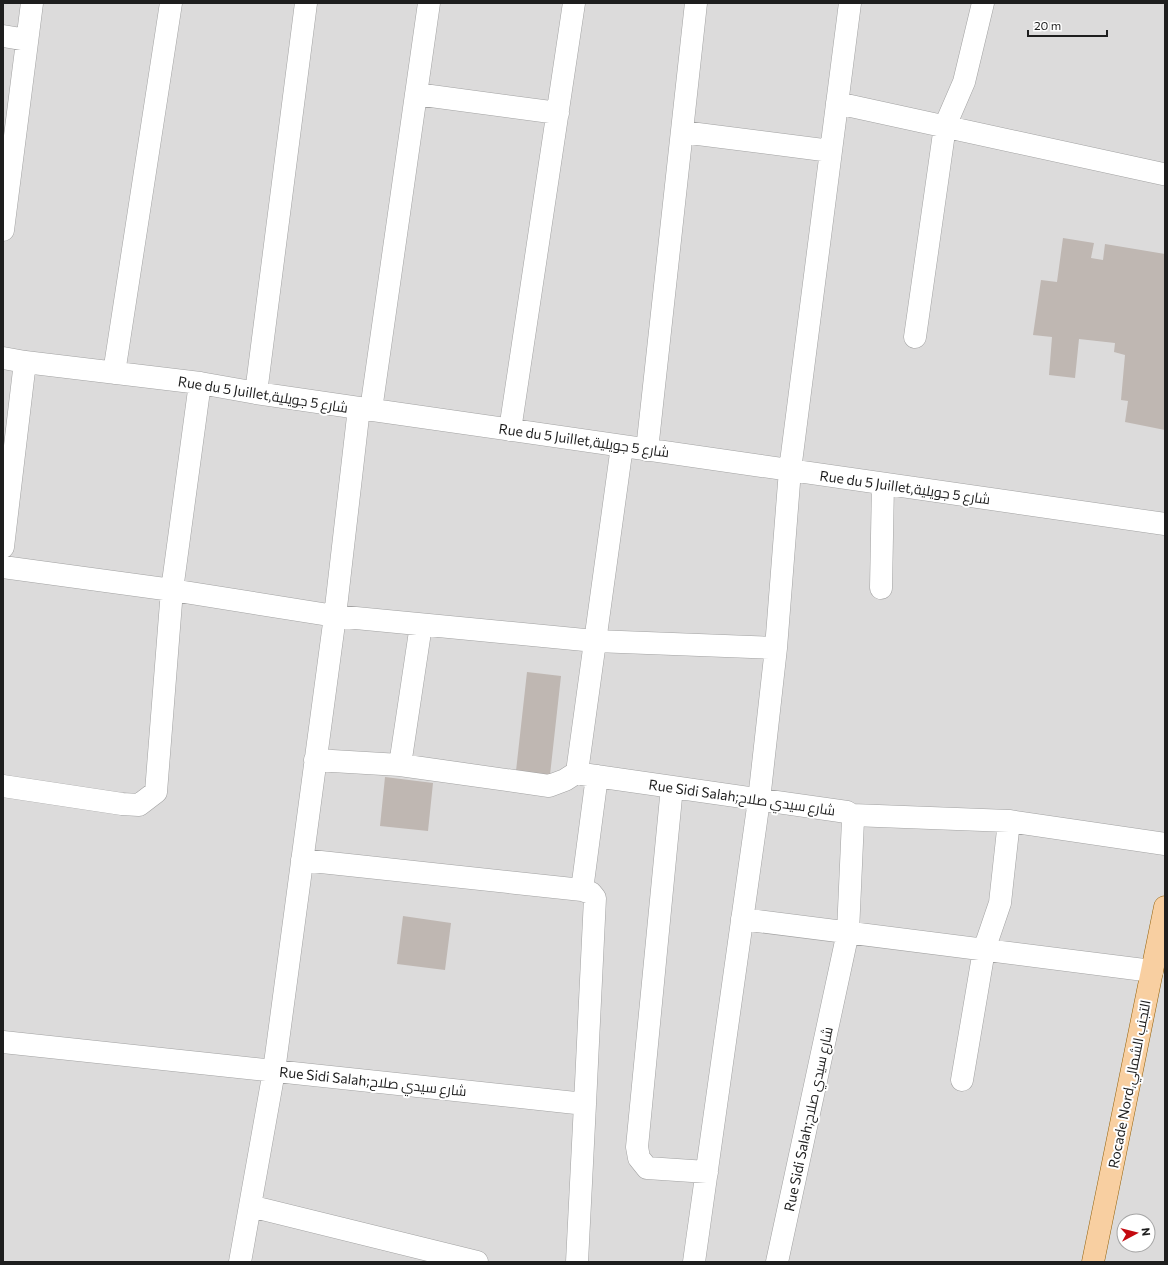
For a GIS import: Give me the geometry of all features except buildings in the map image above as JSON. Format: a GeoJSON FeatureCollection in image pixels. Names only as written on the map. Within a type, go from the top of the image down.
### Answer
{"type":"FeatureCollection","features":[{"type":"Feature","properties":{"kind":"main road","name":"Rocade Nord,التجنب الشمالي"},"geometry":{"type":"LineString","coordinates":[[1093,1262],[1157,960],[1165,907]]}},
{"type":"Feature","properties":{"kind":"street"},"geometry":{"type":"LineString","coordinates":[[3,230],[32,3]]}},
{"type":"Feature","properties":{"kind":"street"},"geometry":{"type":"LineString","coordinates":[[114,373],[171,3]]}},
{"type":"Feature","properties":{"kind":"street"},"geometry":{"type":"LineString","coordinates":[[256,393],[306,3]]}},
{"type":"Feature","properties":{"kind":"street"},"geometry":{"type":"LineString","coordinates":[[240,1262],[274,1071],[315,760],[365,409],[416,94],[429,3]]}},
{"type":"Feature","properties":{"kind":"street"},"geometry":{"type":"LineString","coordinates":[[510,430],[574,3]]}},
{"type":"Feature","properties":{"kind":"street"},"geometry":{"type":"LineString","coordinates":[[647,450],[696,3]]}},
{"type":"Feature","properties":{"kind":"street"},"geometry":{"type":"LineString","coordinates":[[694,1262],[759,800],[776,648],[790,470],[850,3]]}},
{"type":"Feature","properties":{"kind":"street"},"geometry":{"type":"LineString","coordinates":[[915,337],[945,126],[964,82],[983,3]]}},
{"type":"Feature","properties":{"kind":"street"},"geometry":{"type":"LineString","coordinates":[[3,36],[27,40]]}},
{"type":"Feature","properties":{"kind":"street"},"geometry":{"type":"LineString","coordinates":[[416,94],[558,113]]}},
{"type":"Feature","properties":{"kind":"street"},"geometry":{"type":"LineString","coordinates":[[837,103],[1164,171]]}},
{"type":"Feature","properties":{"kind":"street"},"geometry":{"type":"LineString","coordinates":[[682,132],[831,151]]}},
{"type":"Feature","properties":{"kind":"street","name":"Rue du 5 Juillet,شارع 5 جويلية"},"geometry":{"type":"LineString","coordinates":[[3,358],[200,383],[365,409],[1165,524]]}},
{"type":"Feature","properties":{"kind":"street"},"geometry":{"type":"LineString","coordinates":[[3,547],[25,362]]}},
{"type":"Feature","properties":{"kind":"street"},"geometry":{"type":"LineString","coordinates":[[3,786],[122,804],[139,805],[156,792],[172,590],[200,383]]}},
{"type":"Feature","properties":{"kind":"street"},"geometry":{"type":"LineString","coordinates":[[588,774],[578,765],[622,446]]}},
{"type":"Feature","properties":{"kind":"street"},"geometry":{"type":"LineString","coordinates":[[881,588],[883,484]]}},
{"type":"Feature","properties":{"kind":"street"},"geometry":{"type":"LineString","coordinates":[[3,567],[172,590],[335,616],[595,641],[776,648]]}},
{"type":"Feature","properties":{"kind":"street"},"geometry":{"type":"LineString","coordinates":[[400,765],[421,625]]}},
{"type":"Feature","properties":{"kind":"street"},"geometry":{"type":"LineString","coordinates":[[315,760],[400,765],[549,786],[588,774]]}},
{"type":"Feature","properties":{"kind":"street"},"geometry":{"type":"LineString","coordinates":[[582,890],[588,774]]}},
{"type":"Feature","properties":{"kind":"street","name":"Rue Sidi Salah;شارع سيدي صلاح"},"geometry":{"type":"LineString","coordinates":[[588,774],[847,812],[852,815],[848,932],[777,1262]]}},
{"type":"Feature","properties":{"kind":"street"},"geometry":{"type":"LineString","coordinates":[[672,787],[637,1148],[638,1158],[647,1168],[706,1172]]}},
{"type":"Feature","properties":{"kind":"street"},"geometry":{"type":"LineString","coordinates":[[852,815],[1010,821],[1165,844]]}},
{"type":"Feature","properties":{"kind":"street"},"geometry":{"type":"LineString","coordinates":[[962,1080],[984,950],[1000,903],[1010,821]]}},
{"type":"Feature","properties":{"kind":"street"},"geometry":{"type":"LineString","coordinates":[[302,860],[591,892],[595,898],[577,1262]]}},
{"type":"Feature","properties":{"kind":"street"},"geometry":{"type":"LineString","coordinates":[[742,919],[984,950],[1157,960]]}},
{"type":"Feature","properties":{"kind":"street","name":"Rue Sidi Salah;شارع سيدي صلاح"},"geometry":{"type":"LineString","coordinates":[[3,1042],[585,1104]]}},
{"type":"Feature","properties":{"kind":"street"},"geometry":{"type":"LineString","coordinates":[[250,1206],[477,1262]]}},
{"type":"Feature","properties":{"kind":"shaded area"},"geometry":{"type":"Polygon","coordinates":[[[3,3],[1165,3],[1165,1262],[3,1262],[3,3]]]}}]}
